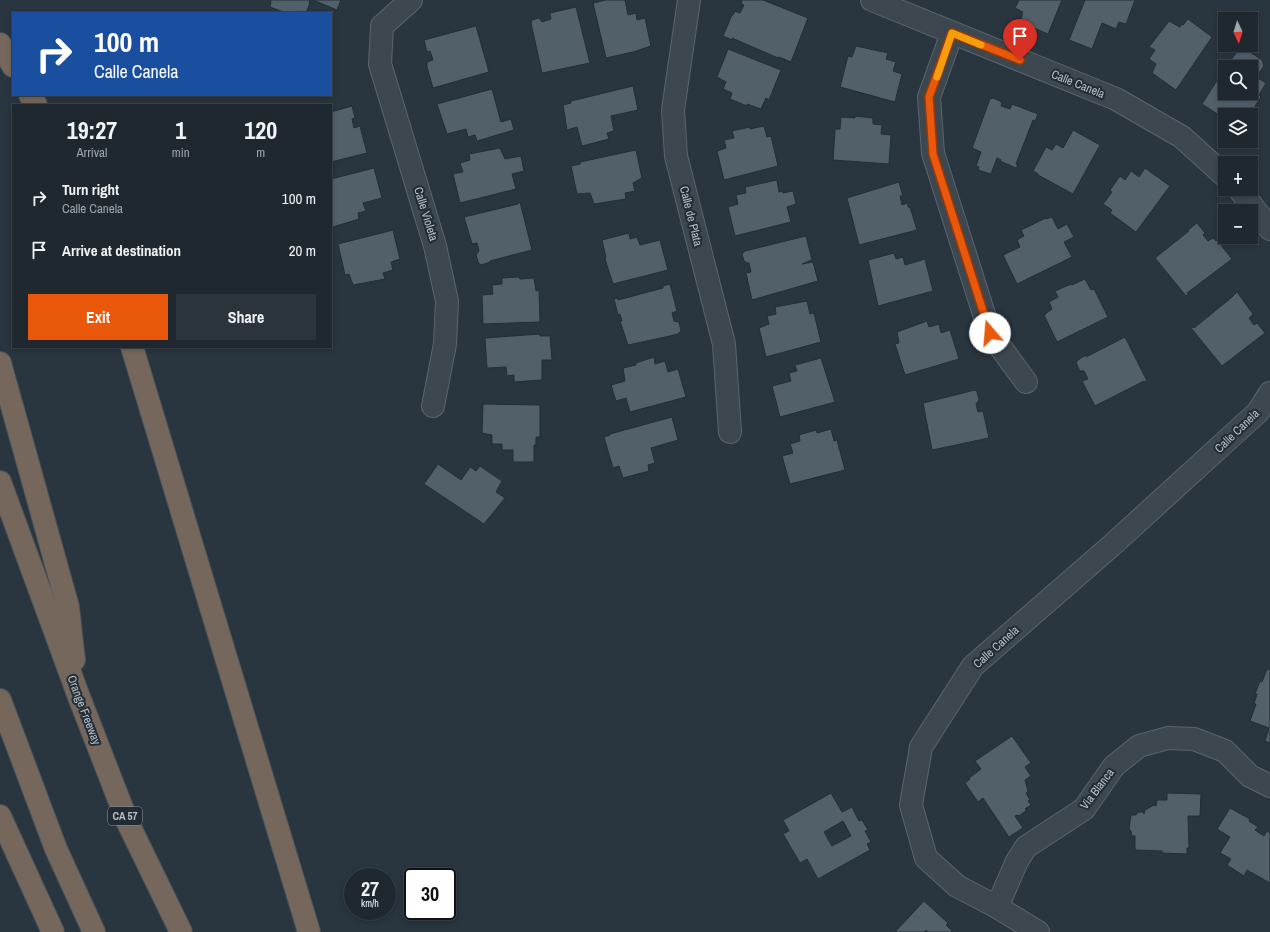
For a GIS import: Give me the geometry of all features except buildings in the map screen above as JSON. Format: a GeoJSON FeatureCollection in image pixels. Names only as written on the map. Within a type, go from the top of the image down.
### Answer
{"type":"FeatureCollection","features":[{"type":"Feature","properties":{"kind":"highway"},"geometry":{"type":"LineString","coordinates":[[0,44],[12,64]]}},
{"type":"Feature","properties":{"kind":"highway"},"geometry":{"type":"LineString","coordinates":[[132,348],[309,932]]}},
{"type":"Feature","properties":{"kind":"highway"},"geometry":{"type":"LineString","coordinates":[[0,363],[68,607],[79,697]]}},
{"type":"Feature","properties":{"kind":"highway","name":"Orange Freeway"},"geometry":{"type":"LineString","coordinates":[[0,482],[79,697],[128,823],[181,932]]}},
{"type":"Feature","properties":{"kind":"highway"},"geometry":{"type":"LineString","coordinates":[[0,700],[56,849],[94,932]]}},
{"type":"Feature","properties":{"kind":"highway"},"geometry":{"type":"LineString","coordinates":[[0,816],[53,932]]}},
{"type":"Feature","properties":{"kind":"street","name":"Calle Violeta"},"geometry":{"type":"LineString","coordinates":[[411,0],[382,26],[380,64],[435,246],[447,302],[445,344],[433,406]]}},
{"type":"Feature","properties":{"kind":"street","name":"Calle de Plata"},"geometry":{"type":"LineString","coordinates":[[689,0],[673,110],[676,156],[724,344],[730,432]]}},
{"type":"Feature","properties":{"kind":"street","name":"Calle Canela"},"geometry":{"type":"LineString","coordinates":[[872,0],[1116,99],[1182,137],[1218,170]]}},
{"type":"Feature","properties":{"kind":"street"},"geometry":{"type":"LineString","coordinates":[[952,33],[929,97],[933,154],[990,333],[1026,382]]}},
{"type":"Feature","properties":{"kind":"street"},"geometry":{"type":"LineString","coordinates":[[1244,196],[1270,229]]}},
{"type":"Feature","properties":{"kind":"street","name":"Calle Canela"},"geometry":{"type":"LineString","coordinates":[[1038,932],[997,907],[957,886],[926,858],[911,804],[921,747],[973,666],[1105,551],[1258,412],[1270,393]]}},
{"type":"Feature","properties":{"kind":"street","name":"Via Blanca"},"geometry":{"type":"LineString","coordinates":[[997,907],[1017,861],[1026,847],[1084,809],[1114,766],[1140,746],[1168,738],[1194,739],[1225,751],[1250,776],[1270,786]]}},
{"type":"Feature","properties":{"kind":"slow traffic"},"geometry":{"type":"LineString","coordinates":[[937,77],[952,33],[981,45]]}},
{"type":"Feature","properties":{"kind":"route"},"geometry":{"type":"LineString","coordinates":[[990,333],[933,154],[929,97],[952,33],[1020,60]]}}]}
